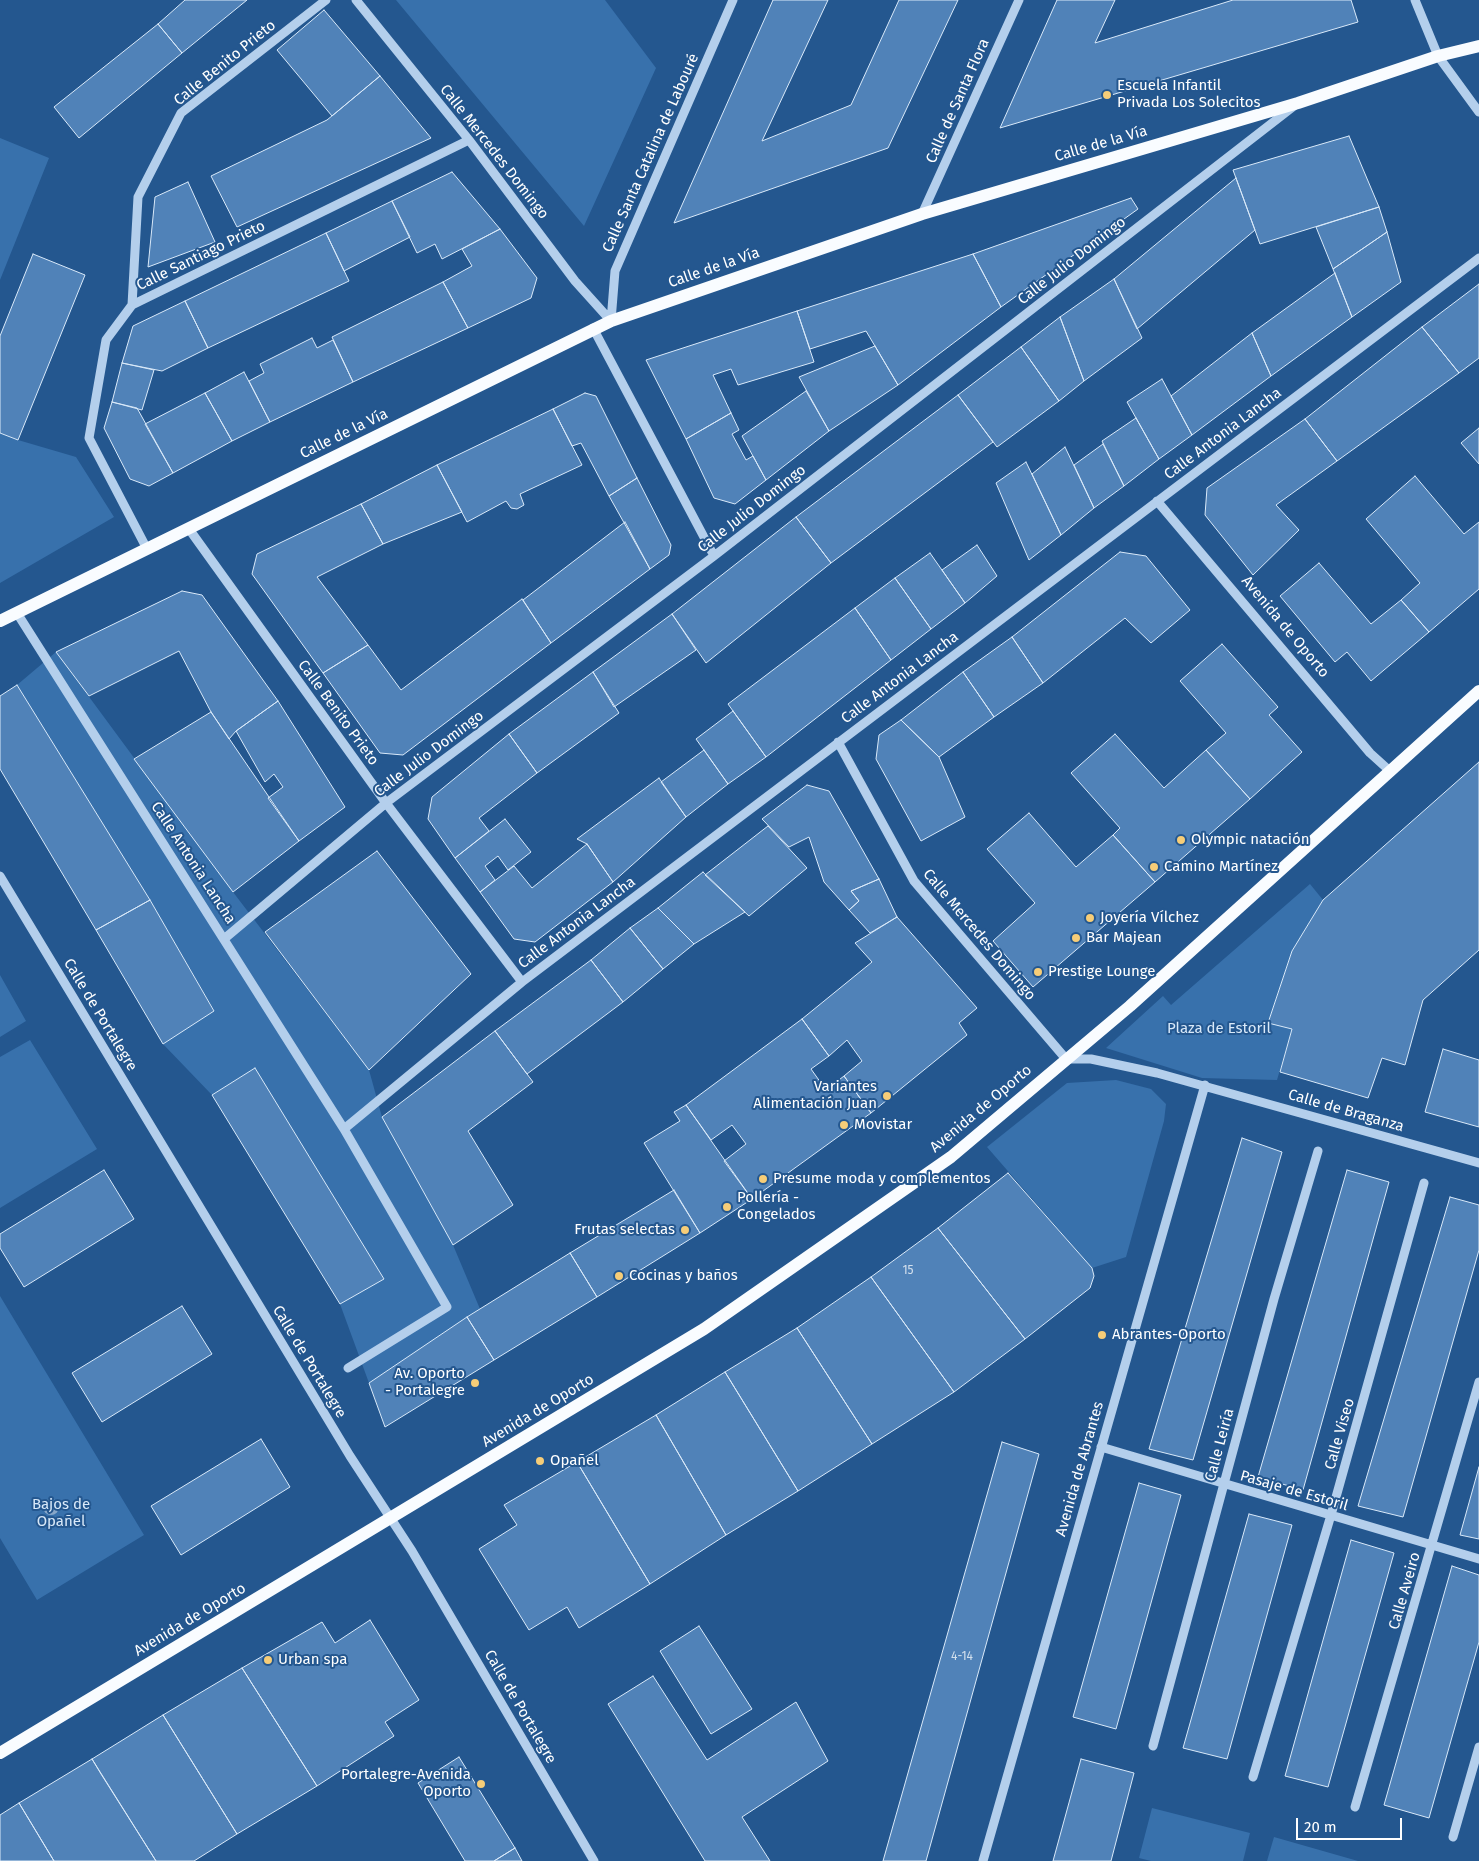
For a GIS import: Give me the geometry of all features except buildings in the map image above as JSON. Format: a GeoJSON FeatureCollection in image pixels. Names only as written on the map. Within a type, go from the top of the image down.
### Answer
{"type":"FeatureCollection","features":[{"type":"Feature","properties":{"kind":"main road","name":"Calle de la Vía"},"geometry":{"type":"LineString","coordinates":[[0,621],[593,328],[611,321],[922,214],[1298,103],[1438,56],[1479,46]]}},
{"type":"Feature","properties":{"kind":"main road","name":"Avenida de Oporto"},"geometry":{"type":"LineString","coordinates":[[0,1753],[704,1329],[951,1158],[1130,1006],[1479,691]]}},
{"type":"Feature","properties":{"kind":"street","name":"Calle Benito Prieto"},"geometry":{"type":"LineString","coordinates":[[132,305],[138,197],[181,113],[326,0]]}},
{"type":"Feature","properties":{"kind":"street","name":"Calle Mercedes Domingo"},"geometry":{"type":"LineString","coordinates":[[356,0],[469,140],[575,281],[611,321]]}},
{"type":"Feature","properties":{"kind":"street","name":"Calle Santa Catalina de Labouré"},"geometry":{"type":"LineString","coordinates":[[611,321],[615,271],[733,0]]}},
{"type":"Feature","properties":{"kind":"street","name":"Calle de Santa Flora"},"geometry":{"type":"LineString","coordinates":[[922,214],[1019,0]]}},
{"type":"Feature","properties":{"kind":"street"},"geometry":{"type":"LineString","coordinates":[[1415,0],[1438,56],[1479,112]]}},
{"type":"Feature","properties":{"kind":"street","name":"Calle Julio Domingo"},"geometry":{"type":"LineString","coordinates":[[224,939],[386,803],[714,556],[1298,103]]}},
{"type":"Feature","properties":{"kind":"street","name":"Calle Santiago Prieto"},"geometry":{"type":"LineString","coordinates":[[147,549],[89,438],[106,340],[132,305],[469,140]]}},
{"type":"Feature","properties":{"kind":"street","name":"Calle Antonia Lancha"},"geometry":{"type":"LineString","coordinates":[[344,1129],[522,982],[1479,258]]}},
{"type":"Feature","properties":{"kind":"street"},"geometry":{"type":"LineString","coordinates":[[593,328],[714,556]]}},
{"type":"Feature","properties":{"kind":"street","name":"Avenida de Oporto"},"geometry":{"type":"LineString","coordinates":[[1157,501],[1370,753],[1391,772]]}},
{"type":"Feature","properties":{"kind":"street","name":"Calle Benito Prieto"},"geometry":{"type":"LineString","coordinates":[[189,529],[386,803],[522,982]]}},
{"type":"Feature","properties":{"kind":"street","name":"Calle Antonia Lancha"},"geometry":{"type":"LineString","coordinates":[[17,613],[344,1129],[446,1307],[348,1368]]}},
{"type":"Feature","properties":{"kind":"street","name":"Calle Mercedes Domingo"},"geometry":{"type":"LineString","coordinates":[[838,742],[914,881],[1066,1059]]}},
{"type":"Feature","properties":{"kind":"street","name":"Calle de Portalegre"},"geometry":{"type":"LineString","coordinates":[[0,876],[345,1448],[417,1559],[594,1861]]}},
{"type":"Feature","properties":{"kind":"street"},"geometry":{"type":"LineString","coordinates":[[1066,1059],[1091,1059],[1205,1085]]}},
{"type":"Feature","properties":{"kind":"street","name":"Calle de Braganza"},"geometry":{"type":"LineString","coordinates":[[1205,1085],[1479,1163]]}},
{"type":"Feature","properties":{"kind":"street","name":"Avenida de Abrantes"},"geometry":{"type":"LineString","coordinates":[[983,1861],[1205,1085]]}},
{"type":"Feature","properties":{"kind":"street","name":"Calle Leiría"},"geometry":{"type":"LineString","coordinates":[[1153,1746],[1224,1484],[1318,1152]]}},
{"type":"Feature","properties":{"kind":"street","name":"Calle Viseo"},"geometry":{"type":"LineString","coordinates":[[1253,1777],[1331,1516],[1424,1183]]}},
{"type":"Feature","properties":{"kind":"street","name":"Calle Aveiro"},"geometry":{"type":"LineString","coordinates":[[1355,1807],[1479,1382]]}},
{"type":"Feature","properties":{"kind":"street","name":"Pasaje de Estoril"},"geometry":{"type":"LineString","coordinates":[[1101,1447],[1479,1559]]}},
{"type":"Feature","properties":{"kind":"street"},"geometry":{"type":"LineString","coordinates":[[1453,1837],[1479,1747]]}},
{"type":"Feature","properties":{"kind":"green space"},"geometry":{"type":"Polygon","coordinates":[[[396,0],[605,0],[656,68],[584,226],[396,0]]]}},
{"type":"Feature","properties":{"kind":"green space"},"geometry":{"type":"Polygon","coordinates":[[[0,138],[49,158],[0,280],[0,138]]]}},
{"type":"Feature","properties":{"kind":"green space"},"geometry":{"type":"Polygon","coordinates":[[[0,433],[76,457],[114,517],[0,583],[0,433]]]}},
{"type":"Feature","properties":{"kind":"green space"},"geometry":{"type":"Polygon","coordinates":[[[56,652],[233,892],[369,1070],[382,1117],[453,1245],[480,1309],[369,1383],[340,1304],[384,1279],[255,1068],[212,1095],[163,1044],[214,1010],[150,900],[17,685],[56,652]]]}},
{"type":"Feature","properties":{"kind":"green space","name":"Plaza de Estoril"},"geometry":{"type":"Polygon","coordinates":[[[1310,884],[1323,900],[1292,951],[1268,1022],[1292,1029],[1277,1080],[1202,1078],[1106,1048],[1163,996],[1171,1005],[1310,884]]]}},
{"type":"Feature","properties":{"kind":"green space"},"geometry":{"type":"Polygon","coordinates":[[[0,975],[26,1021],[0,1037],[0,975]]]}},
{"type":"Feature","properties":{"kind":"green space"},"geometry":{"type":"Polygon","coordinates":[[[30,1040],[97,1149],[0,1208],[0,1057],[30,1040]]]}},
{"type":"Feature","properties":{"kind":"green space"},"geometry":{"type":"Polygon","coordinates":[[[1116,1080],[1151,1089],[1166,1104],[1164,1121],[1126,1257],[1092,1268],[987,1147],[1067,1083],[1116,1080]]]}},
{"type":"Feature","properties":{"kind":"green space","name":"Bajos de Opañel"},"geometry":{"type":"Polygon","coordinates":[[[0,1296],[144,1535],[37,1600],[0,1538],[0,1296]]]}},
{"type":"Feature","properties":{"kind":"green space"},"geometry":{"type":"Polygon","coordinates":[[[1152,1808],[1250,1833],[1243,1861],[1151,1861],[1139,1858],[1152,1808]]]}},
{"type":"Feature","properties":{"kind":"green space"},"geometry":{"type":"Polygon","coordinates":[[[1274,1837],[1358,1861],[1267,1861],[1274,1837]]]}},
{"type":"Feature","properties":{"kind":"place","name":"Escuela Infantil Privada Los Solecitos"},"geometry":{"type":"Point","coordinates":[1107,95]}},
{"type":"Feature","properties":{"kind":"place","name":"Olympic natación"},"geometry":{"type":"Point","coordinates":[1181,840]}},
{"type":"Feature","properties":{"kind":"place","name":"Camino Martínez"},"geometry":{"type":"Point","coordinates":[1154,867]}},
{"type":"Feature","properties":{"kind":"place","name":"Joyería Vílchez"},"geometry":{"type":"Point","coordinates":[1090,918]}},
{"type":"Feature","properties":{"kind":"place","name":"Bar Majean"},"geometry":{"type":"Point","coordinates":[1076,938]}},
{"type":"Feature","properties":{"kind":"place","name":"Prestige Lounge"},"geometry":{"type":"Point","coordinates":[1038,972]}},
{"type":"Feature","properties":{"kind":"place","name":"Variantes Alimentación Juan"},"geometry":{"type":"Point","coordinates":[887,1096]}},
{"type":"Feature","properties":{"kind":"place","name":"Movistar"},"geometry":{"type":"Point","coordinates":[844,1125]}},
{"type":"Feature","properties":{"kind":"place","name":"Presume moda y complementos"},"geometry":{"type":"Point","coordinates":[763,1179]}},
{"type":"Feature","properties":{"kind":"place","name":"Pollería - Congelados"},"geometry":{"type":"Point","coordinates":[727,1207]}},
{"type":"Feature","properties":{"kind":"place","name":"Frutas selectas"},"geometry":{"type":"Point","coordinates":[685,1230]}},
{"type":"Feature","properties":{"kind":"place","name":"Cocinas y baños"},"geometry":{"type":"Point","coordinates":[619,1276]}},
{"type":"Feature","properties":{"kind":"place","name":"Abrantes-Oporto"},"geometry":{"type":"Point","coordinates":[1102,1335]}},
{"type":"Feature","properties":{"kind":"place","name":"Av. Oporto - Portalegre"},"geometry":{"type":"Point","coordinates":[475,1383]}},
{"type":"Feature","properties":{"kind":"place","name":"Opañel"},"geometry":{"type":"Point","coordinates":[540,1461]}},
{"type":"Feature","properties":{"kind":"place","name":"Urban spa"},"geometry":{"type":"Point","coordinates":[268,1660]}},
{"type":"Feature","properties":{"kind":"place","name":"Portalegre-Avenida Oporto"},"geometry":{"type":"Point","coordinates":[481,1784]}}]}
